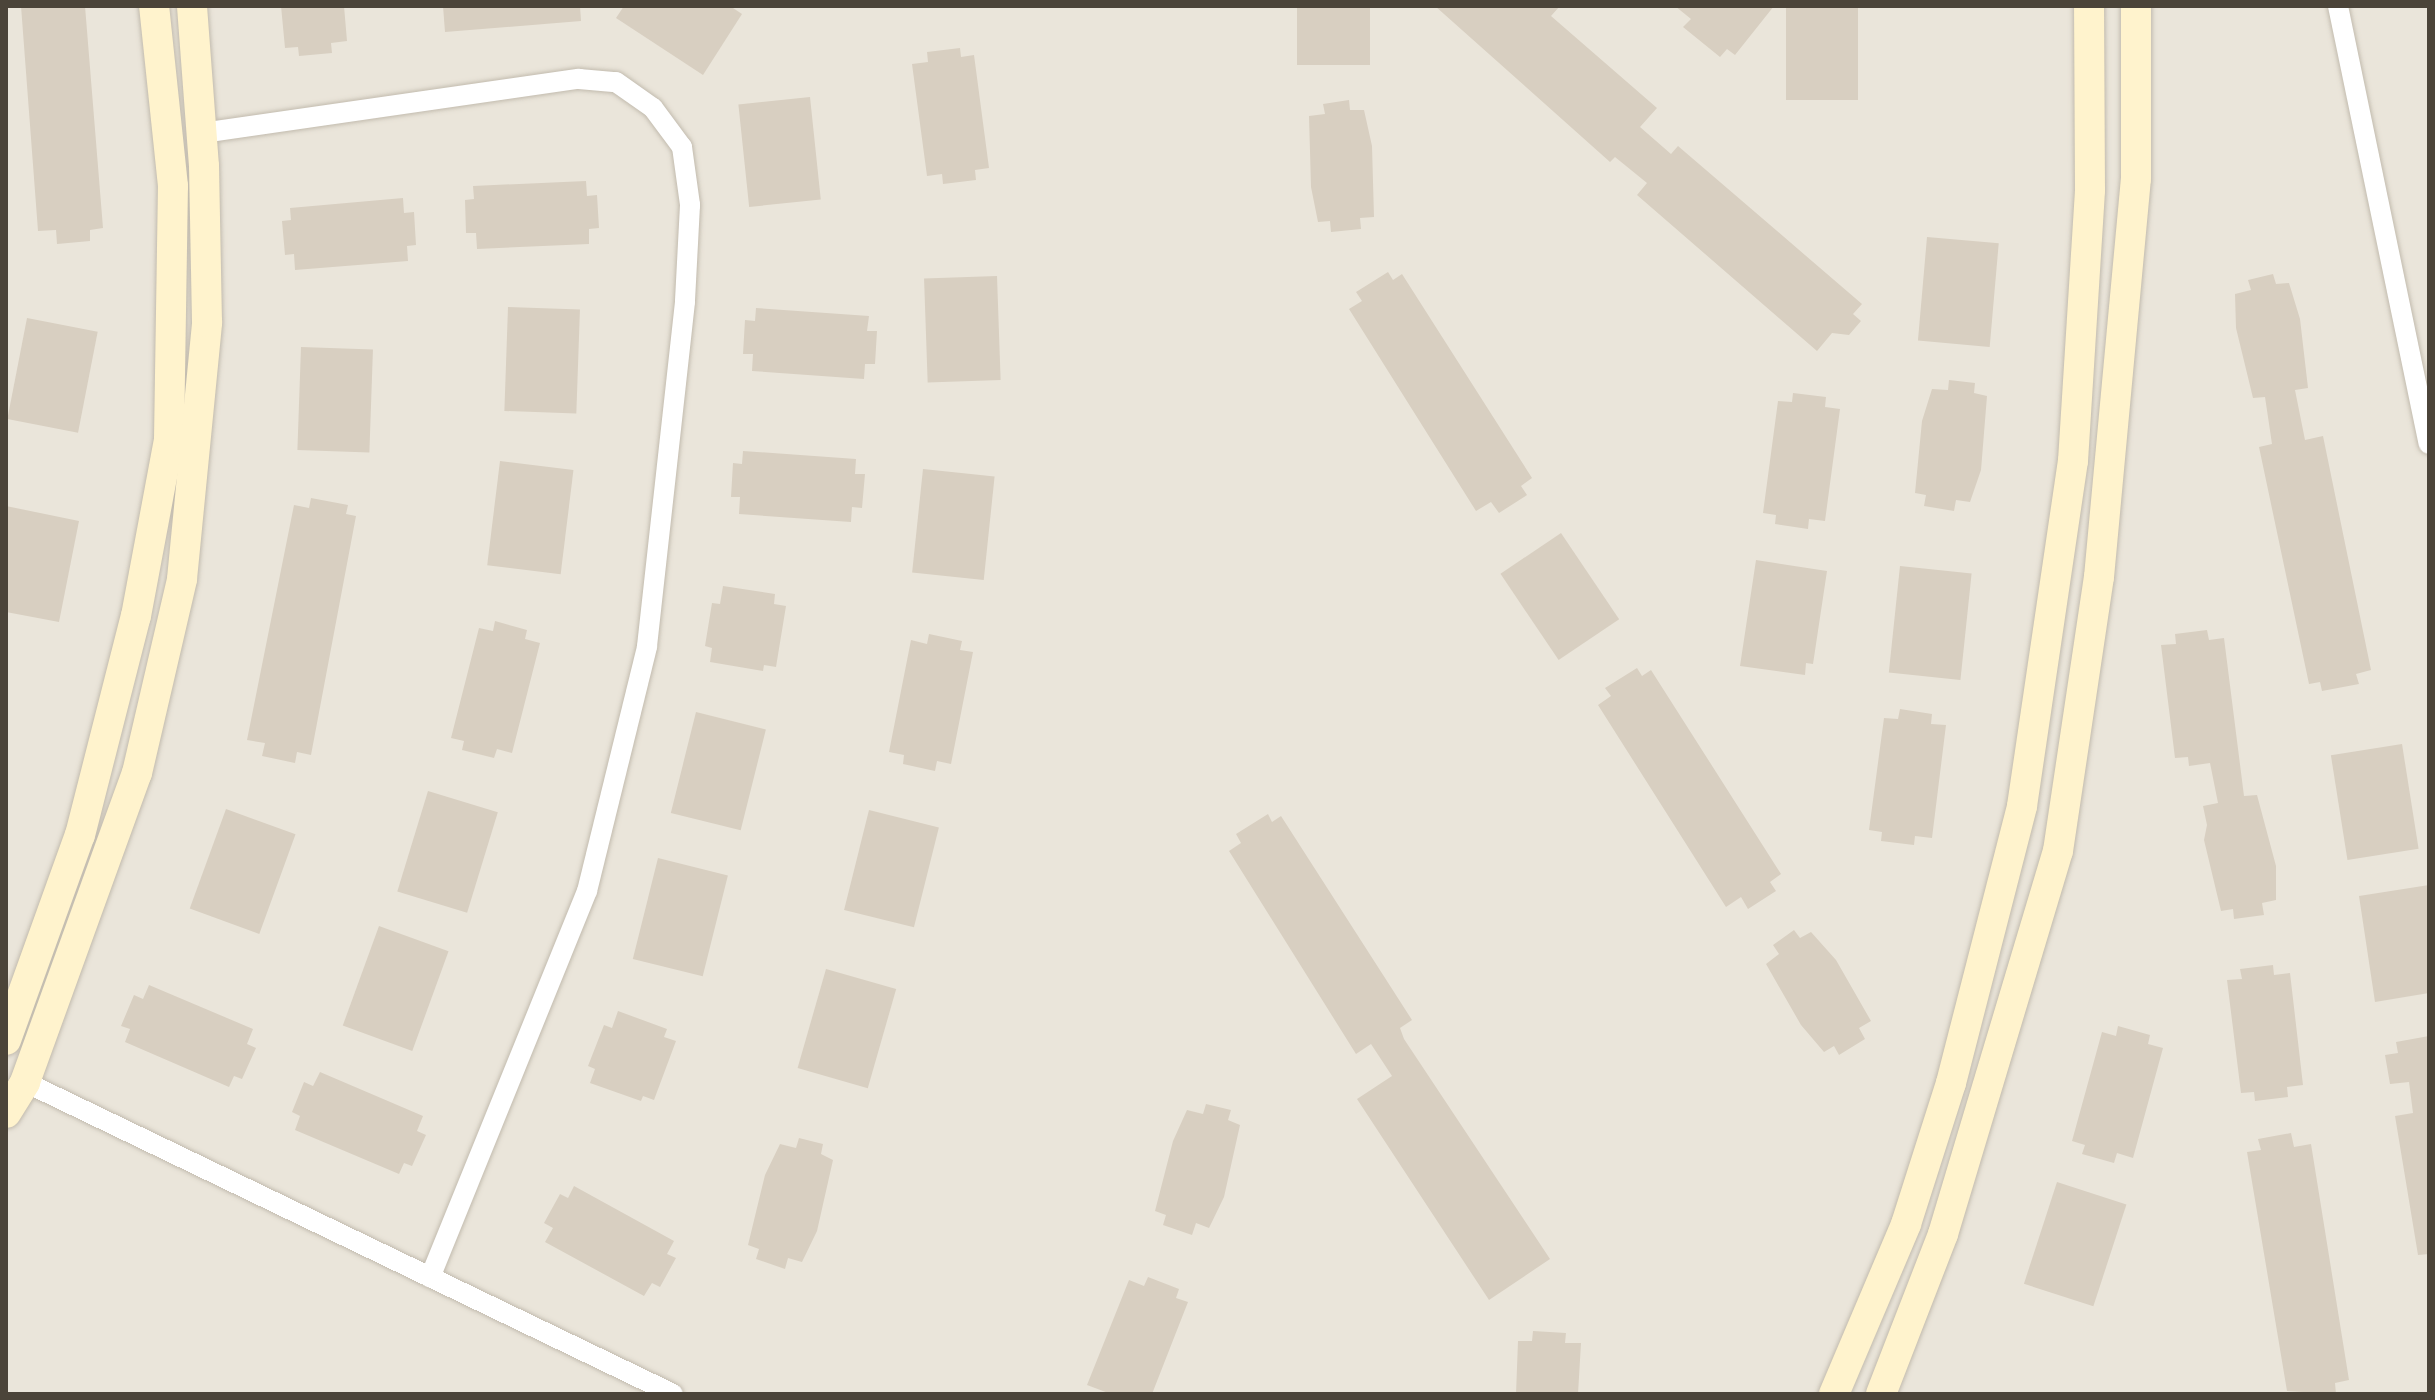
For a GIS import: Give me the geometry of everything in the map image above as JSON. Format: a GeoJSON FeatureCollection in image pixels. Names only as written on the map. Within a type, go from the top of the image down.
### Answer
{"type":"FeatureCollection","features":[{"type":"Feature","properties":{"kind":"street"},"geometry":{"type":"LineString","coordinates":[[6,1040],[80,835],[136,616],[169,439],[173,186],[154,6]]}},
{"type":"Feature","properties":{"kind":"street"},"geometry":{"type":"LineString","coordinates":[[6,1113],[25,1082],[137,773],[182,579],[207,322],[202,133],[192,6]]}},
{"type":"Feature","properties":{"kind":"street"},"geometry":{"type":"LineString","coordinates":[[1834,1394],[1906,1224],[1946,1097],[2022,806],[2073,461],[2090,190],[2089,6]]}},
{"type":"Feature","properties":{"kind":"street"},"geometry":{"type":"LineString","coordinates":[[1881,1394],[1943,1234],[2058,851],[2099,577],[2133,211],[2136,6]]}},
{"type":"Feature","properties":{"kind":"street"},"geometry":{"type":"LineString","coordinates":[[2338,6],[2429,444]]}},
{"type":"Feature","properties":{"kind":"street"},"geometry":{"type":"LineString","coordinates":[[202,133],[579,79],[616,82],[653,108],[682,147],[690,205],[685,302],[647,647],[587,891],[430,1277]]}},
{"type":"Feature","properties":{"kind":"street"},"geometry":{"type":"LineString","coordinates":[[25,1082],[673,1394]]}},
{"type":"Feature","properties":{"kind":"shaded area"},"geometry":{"type":"Polygon","coordinates":[[[6,6],[2429,6],[2429,1394],[6,1394],[6,6]]]}},
{"type":"Feature","properties":{"kind":"building"},"geometry":{"type":"Polygon","coordinates":[[[21,6],[85,6],[103,228],[90,230],[90,241],[57,244],[56,230],[38,231],[21,6]]]}},
{"type":"Feature","properties":{"kind":"building"},"geometry":{"type":"Polygon","coordinates":[[[281,6],[344,6],[347,41],[331,43],[332,53],[299,56],[298,47],[285,48],[281,6]]]}},
{"type":"Feature","properties":{"kind":"building"},"geometry":{"type":"Polygon","coordinates":[[[443,6],[580,6],[581,21],[445,32],[443,6]]]}},
{"type":"Feature","properties":{"kind":"building"},"geometry":{"type":"Polygon","coordinates":[[[624,6],[730,6],[742,14],[703,75],[616,18],[624,6]]]}},
{"type":"Feature","properties":{"kind":"building"},"geometry":{"type":"Polygon","coordinates":[[[1297,6],[1370,6],[1370,65],[1297,65],[1297,6]]]}},
{"type":"Feature","properties":{"kind":"building"},"geometry":{"type":"Polygon","coordinates":[[[1435,6],[1560,6],[1551,16],[1657,108],[1640,127],[1671,154],[1678,146],[1862,304],[1853,314],[1861,321],[1849,335],[1832,333],[1817,351],[1637,195],[1647,183],[1615,157],[1610,162],[1435,6]]]}},
{"type":"Feature","properties":{"kind":"building"},"geometry":{"type":"Polygon","coordinates":[[[1675,6],[1774,6],[1735,55],[1727,49],[1720,57],[1683,27],[1691,19],[1675,6]]]}},
{"type":"Feature","properties":{"kind":"building"},"geometry":{"type":"Polygon","coordinates":[[[1786,6],[1858,6],[1858,100],[1786,100],[1786,6]]]}},
{"type":"Feature","properties":{"kind":"building"},"geometry":{"type":"Polygon","coordinates":[[[960,48],[961,57],[974,55],[989,168],[975,170],[976,180],[943,184],[942,174],[927,176],[912,64],[928,62],[927,52],[960,48]]]}},
{"type":"Feature","properties":{"kind":"building"},"geometry":{"type":"Polygon","coordinates":[[[810,97],[821,199],[749,207],[738,105],[810,97]]]}},
{"type":"Feature","properties":{"kind":"building"},"geometry":{"type":"Polygon","coordinates":[[[1349,100],[1350,110],[1364,110],[1372,146],[1374,217],[1360,218],[1361,229],[1331,232],[1330,221],[1318,222],[1311,187],[1309,116],[1325,114],[1323,104],[1349,100]]]}},
{"type":"Feature","properties":{"kind":"building"},"geometry":{"type":"Polygon","coordinates":[[[586,181],[587,196],[597,195],[599,228],[589,229],[589,244],[477,249],[476,233],[466,233],[465,200],[474,199],[473,186],[586,181]]]}},
{"type":"Feature","properties":{"kind":"building"},"geometry":{"type":"Polygon","coordinates":[[[403,198],[404,213],[414,212],[416,245],[407,246],[408,261],[295,270],[294,254],[285,255],[282,221],[291,220],[290,208],[403,198]]]}},
{"type":"Feature","properties":{"kind":"building"},"geometry":{"type":"Polygon","coordinates":[[[1927,237],[1999,243],[1990,347],[1918,341],[1927,237]]]}},
{"type":"Feature","properties":{"kind":"building"},"geometry":{"type":"Polygon","coordinates":[[[1388,272],[1393,280],[1402,274],[1532,478],[1521,486],[1527,495],[1499,513],[1491,502],[1476,511],[1349,309],[1362,301],[1356,292],[1388,272]]]}},
{"type":"Feature","properties":{"kind":"building"},"geometry":{"type":"Polygon","coordinates":[[[2273,274],[2276,284],[2289,283],[2300,319],[2308,388],[2295,390],[2305,440],[2323,436],[2371,670],[2356,674],[2359,684],[2322,691],[2320,682],[2309,684],[2259,447],[2272,444],[2265,397],[2253,398],[2236,328],[2235,294],[2251,290],[2248,280],[2273,274]]]}},
{"type":"Feature","properties":{"kind":"building"},"geometry":{"type":"Polygon","coordinates":[[[997,276],[1001,380],[928,382],[924,279],[997,276]]]}},
{"type":"Feature","properties":{"kind":"building"},"geometry":{"type":"Polygon","coordinates":[[[508,307],[580,310],[576,413],[504,411],[508,307]]]}},
{"type":"Feature","properties":{"kind":"building"},"geometry":{"type":"Polygon","coordinates":[[[756,308],[869,316],[867,331],[877,331],[875,364],[865,364],[864,379],[752,371],[753,354],[743,354],[745,320],[755,321],[756,308]]]}},
{"type":"Feature","properties":{"kind":"building"},"geometry":{"type":"Polygon","coordinates":[[[27,318],[98,332],[78,433],[7,419],[27,318]]]}},
{"type":"Feature","properties":{"kind":"building"},"geometry":{"type":"Polygon","coordinates":[[[301,347],[373,350],[369,452],[297,450],[301,347]]]}},
{"type":"Feature","properties":{"kind":"building"},"geometry":{"type":"Polygon","coordinates":[[[1949,380],[1975,383],[1974,393],[1987,396],[1981,470],[1970,502],[1956,500],[1954,511],[1924,506],[1926,495],[1915,493],[1922,421],[1932,389],[1948,390],[1949,380]]]}},
{"type":"Feature","properties":{"kind":"building"},"geometry":{"type":"Polygon","coordinates":[[[1793,393],[1826,397],[1825,407],[1840,409],[1825,521],[1809,519],[1808,529],[1775,524],[1776,515],[1763,513],[1778,401],[1792,402],[1793,393]]]}},
{"type":"Feature","properties":{"kind":"building"},"geometry":{"type":"Polygon","coordinates":[[[743,451],[856,459],[855,474],[865,474],[862,508],[852,507],[851,522],[739,514],[740,497],[731,497],[733,463],[742,464],[743,451]]]}},
{"type":"Feature","properties":{"kind":"building"},"geometry":{"type":"Polygon","coordinates":[[[500,461],[573,470],[561,574],[487,565],[500,461]]]}},
{"type":"Feature","properties":{"kind":"building"},"geometry":{"type":"Polygon","coordinates":[[[923,469],[995,477],[984,580],[912,572],[923,469]]]}},
{"type":"Feature","properties":{"kind":"building"},"geometry":{"type":"Polygon","coordinates":[[[311,498],[348,505],[346,514],[356,516],[311,755],[297,752],[295,763],[262,756],[265,743],[247,740],[294,505],[309,508],[311,498]]]}},
{"type":"Feature","properties":{"kind":"building"},"geometry":{"type":"Polygon","coordinates":[[[6,506],[79,521],[59,622],[6,612],[6,506]]]}},
{"type":"Feature","properties":{"kind":"building"},"geometry":{"type":"Polygon","coordinates":[[[1561,533],[1619,619],[1559,660],[1500,574],[1561,533]]]}},
{"type":"Feature","properties":{"kind":"building"},"geometry":{"type":"Polygon","coordinates":[[[1756,560],[1827,571],[1813,664],[1806,663],[1805,675],[1740,666],[1756,560]]]}},
{"type":"Feature","properties":{"kind":"building"},"geometry":{"type":"Polygon","coordinates":[[[1900,566],[1972,574],[1960,680],[1889,672],[1900,566]]]}},
{"type":"Feature","properties":{"kind":"building"},"geometry":{"type":"Polygon","coordinates":[[[723,586],[775,594],[774,604],[786,606],[776,667],[764,665],[763,671],[710,662],[712,648],[705,646],[712,603],[720,604],[723,586]]]}},
{"type":"Feature","properties":{"kind":"building"},"geometry":{"type":"Polygon","coordinates":[[[495,621],[527,630],[525,639],[540,643],[512,753],[497,749],[494,758],[462,750],[464,741],[451,738],[479,628],[493,631],[495,621]]]}},
{"type":"Feature","properties":{"kind":"building"},"geometry":{"type":"Polygon","coordinates":[[[2207,630],[2209,640],[2224,638],[2244,796],[2257,795],[2276,866],[2276,900],[2262,903],[2264,915],[2234,919],[2233,909],[2221,911],[2204,840],[2207,825],[2203,806],[2218,803],[2210,763],[2189,766],[2188,757],[2175,758],[2161,645],[2176,644],[2175,634],[2207,630]]]}},
{"type":"Feature","properties":{"kind":"building"},"geometry":{"type":"Polygon","coordinates":[[[929,634],[962,641],[960,650],[973,652],[951,764],[937,761],[935,771],[903,764],[904,755],[889,752],[911,640],[927,644],[929,634]]]}},
{"type":"Feature","properties":{"kind":"building"},"geometry":{"type":"Polygon","coordinates":[[[1637,668],[1642,676],[1651,670],[1781,874],[1770,882],[1776,891],[1748,909],[1741,897],[1726,907],[1598,705],[1611,696],[1605,688],[1637,668]]]}},
{"type":"Feature","properties":{"kind":"building"},"geometry":{"type":"Polygon","coordinates":[[[1900,709],[1932,714],[1931,724],[1946,725],[1932,838],[1915,836],[1914,845],[1881,841],[1882,832],[1869,830],[1884,718],[1898,719],[1900,709]]]}},
{"type":"Feature","properties":{"kind":"building"},"geometry":{"type":"Polygon","coordinates":[[[696,712],[766,729],[741,830],[671,813],[696,712]]]}},
{"type":"Feature","properties":{"kind":"building"},"geometry":{"type":"Polygon","coordinates":[[[2402,744],[2419,849],[2347,860],[2331,755],[2402,744]]]}},
{"type":"Feature","properties":{"kind":"building"},"geometry":{"type":"Polygon","coordinates":[[[428,791],[498,812],[467,913],[397,891],[428,791]]]}},
{"type":"Feature","properties":{"kind":"building"},"geometry":{"type":"Polygon","coordinates":[[[226,809],[296,834],[259,934],[190,909],[226,809]]]}},
{"type":"Feature","properties":{"kind":"building"},"geometry":{"type":"Polygon","coordinates":[[[869,810],[939,827],[914,927],[844,910],[869,810]]]}},
{"type":"Feature","properties":{"kind":"building"},"geometry":{"type":"Polygon","coordinates":[[[1268,814],[1272,822],[1281,816],[1412,1020],[1400,1028],[1404,1039],[1550,1259],[1489,1300],[1357,1099],[1392,1076],[1371,1044],[1356,1054],[1229,851],[1241,843],[1236,834],[1268,814]]]}},
{"type":"Feature","properties":{"kind":"building"},"geometry":{"type":"Polygon","coordinates":[[[658,858],[728,875],[703,976],[633,959],[658,858]]]}},
{"type":"Feature","properties":{"kind":"building"},"geometry":{"type":"Polygon","coordinates":[[[2429,885],[2429,993],[2375,1002],[2359,896],[2429,885]]]}},
{"type":"Feature","properties":{"kind":"building"},"geometry":{"type":"Polygon","coordinates":[[[379,926],[449,951],[412,1051],[343,1026],[379,926]]]}},
{"type":"Feature","properties":{"kind":"building"},"geometry":{"type":"Polygon","coordinates":[[[1794,930],[1800,938],[1811,932],[1836,960],[1871,1021],[1859,1028],[1865,1039],[1839,1055],[1834,1046],[1824,1052],[1801,1025],[1766,964],[1779,954],[1773,945],[1794,930]]]}},
{"type":"Feature","properties":{"kind":"building"},"geometry":{"type":"Polygon","coordinates":[[[2273,965],[2274,975],[2290,973],[2303,1085],[2287,1087],[2288,1097],[2255,1101],[2254,1092],[2241,1093],[2227,980],[2242,979],[2240,969],[2273,965]]]}},
{"type":"Feature","properties":{"kind":"building"},"geometry":{"type":"Polygon","coordinates":[[[826,969],[896,989],[868,1088],[798,1068],[826,969]]]}},
{"type":"Feature","properties":{"kind":"building"},"geometry":{"type":"Polygon","coordinates":[[[149,985],[253,1029],[247,1044],[256,1048],[242,1079],[234,1076],[229,1087],[125,1042],[130,1029],[121,1026],[134,995],[143,999],[149,985]]]}},
{"type":"Feature","properties":{"kind":"building"},"geometry":{"type":"Polygon","coordinates":[[[618,1011],[667,1029],[664,1037],[676,1041],[654,1100],[643,1096],[641,1101],[590,1083],[595,1069],[588,1066],[604,1025],[612,1028],[618,1011]]]}},
{"type":"Feature","properties":{"kind":"building"},"geometry":{"type":"Polygon","coordinates":[[[2118,1026],[2150,1035],[2148,1044],[2163,1048],[2133,1158],[2117,1153],[2114,1163],[2082,1154],[2085,1145],[2072,1141],[2102,1032],[2116,1036],[2118,1026]]]}},
{"type":"Feature","properties":{"kind":"building"},"geometry":{"type":"Polygon","coordinates":[[[2429,1036],[2429,1254],[2418,1255],[2395,1116],[2413,1113],[2409,1082],[2390,1084],[2385,1055],[2398,1053],[2396,1042],[2429,1036]]]}},
{"type":"Feature","properties":{"kind":"building"},"geometry":{"type":"Polygon","coordinates":[[[320,1072],[423,1116],[417,1131],[426,1135],[412,1166],[404,1163],[399,1174],[295,1130],[300,1116],[292,1112],[304,1082],[313,1086],[320,1072]]]}},
{"type":"Feature","properties":{"kind":"building"},"geometry":{"type":"Polygon","coordinates":[[[1206,1104],[1231,1110],[1228,1120],[1240,1125],[1224,1197],[1209,1228],[1196,1223],[1192,1235],[1163,1225],[1166,1215],[1155,1211],[1173,1141],[1187,1110],[1203,1114],[1206,1104]]]}},
{"type":"Feature","properties":{"kind":"building"},"geometry":{"type":"Polygon","coordinates":[[[2291,1133],[2294,1147],[2311,1144],[2349,1380],[2335,1383],[2336,1394],[2287,1391],[2247,1152],[2261,1150],[2258,1139],[2291,1133]]]}},
{"type":"Feature","properties":{"kind":"building"},"geometry":{"type":"Polygon","coordinates":[[[799,1138],[823,1144],[821,1154],[833,1160],[817,1231],[802,1262],[788,1258],[785,1269],[756,1259],[759,1249],[748,1245],[765,1175],[780,1144],[796,1148],[799,1138]]]}},
{"type":"Feature","properties":{"kind":"building"},"geometry":{"type":"Polygon","coordinates":[[[2057,1182],[2126,1205],[2093,1306],[2024,1284],[2057,1182]]]}},
{"type":"Feature","properties":{"kind":"building"},"geometry":{"type":"Polygon","coordinates":[[[574,1186],[674,1241],[667,1254],[676,1258],[660,1287],[652,1283],[644,1296],[545,1242],[553,1228],[544,1223],[560,1194],[568,1198],[574,1186]]]}},
{"type":"Feature","properties":{"kind":"building"},"geometry":{"type":"Polygon","coordinates":[[[1148,1277],[1179,1289],[1176,1298],[1188,1302],[1152,1394],[1111,1394],[1087,1385],[1129,1280],[1144,1286],[1148,1277]]]}},
{"type":"Feature","properties":{"kind":"building"},"geometry":{"type":"Polygon","coordinates":[[[1533,1331],[1566,1333],[1565,1343],[1581,1343],[1578,1394],[1516,1394],[1518,1341],[1532,1341],[1533,1331]]]}}]}
